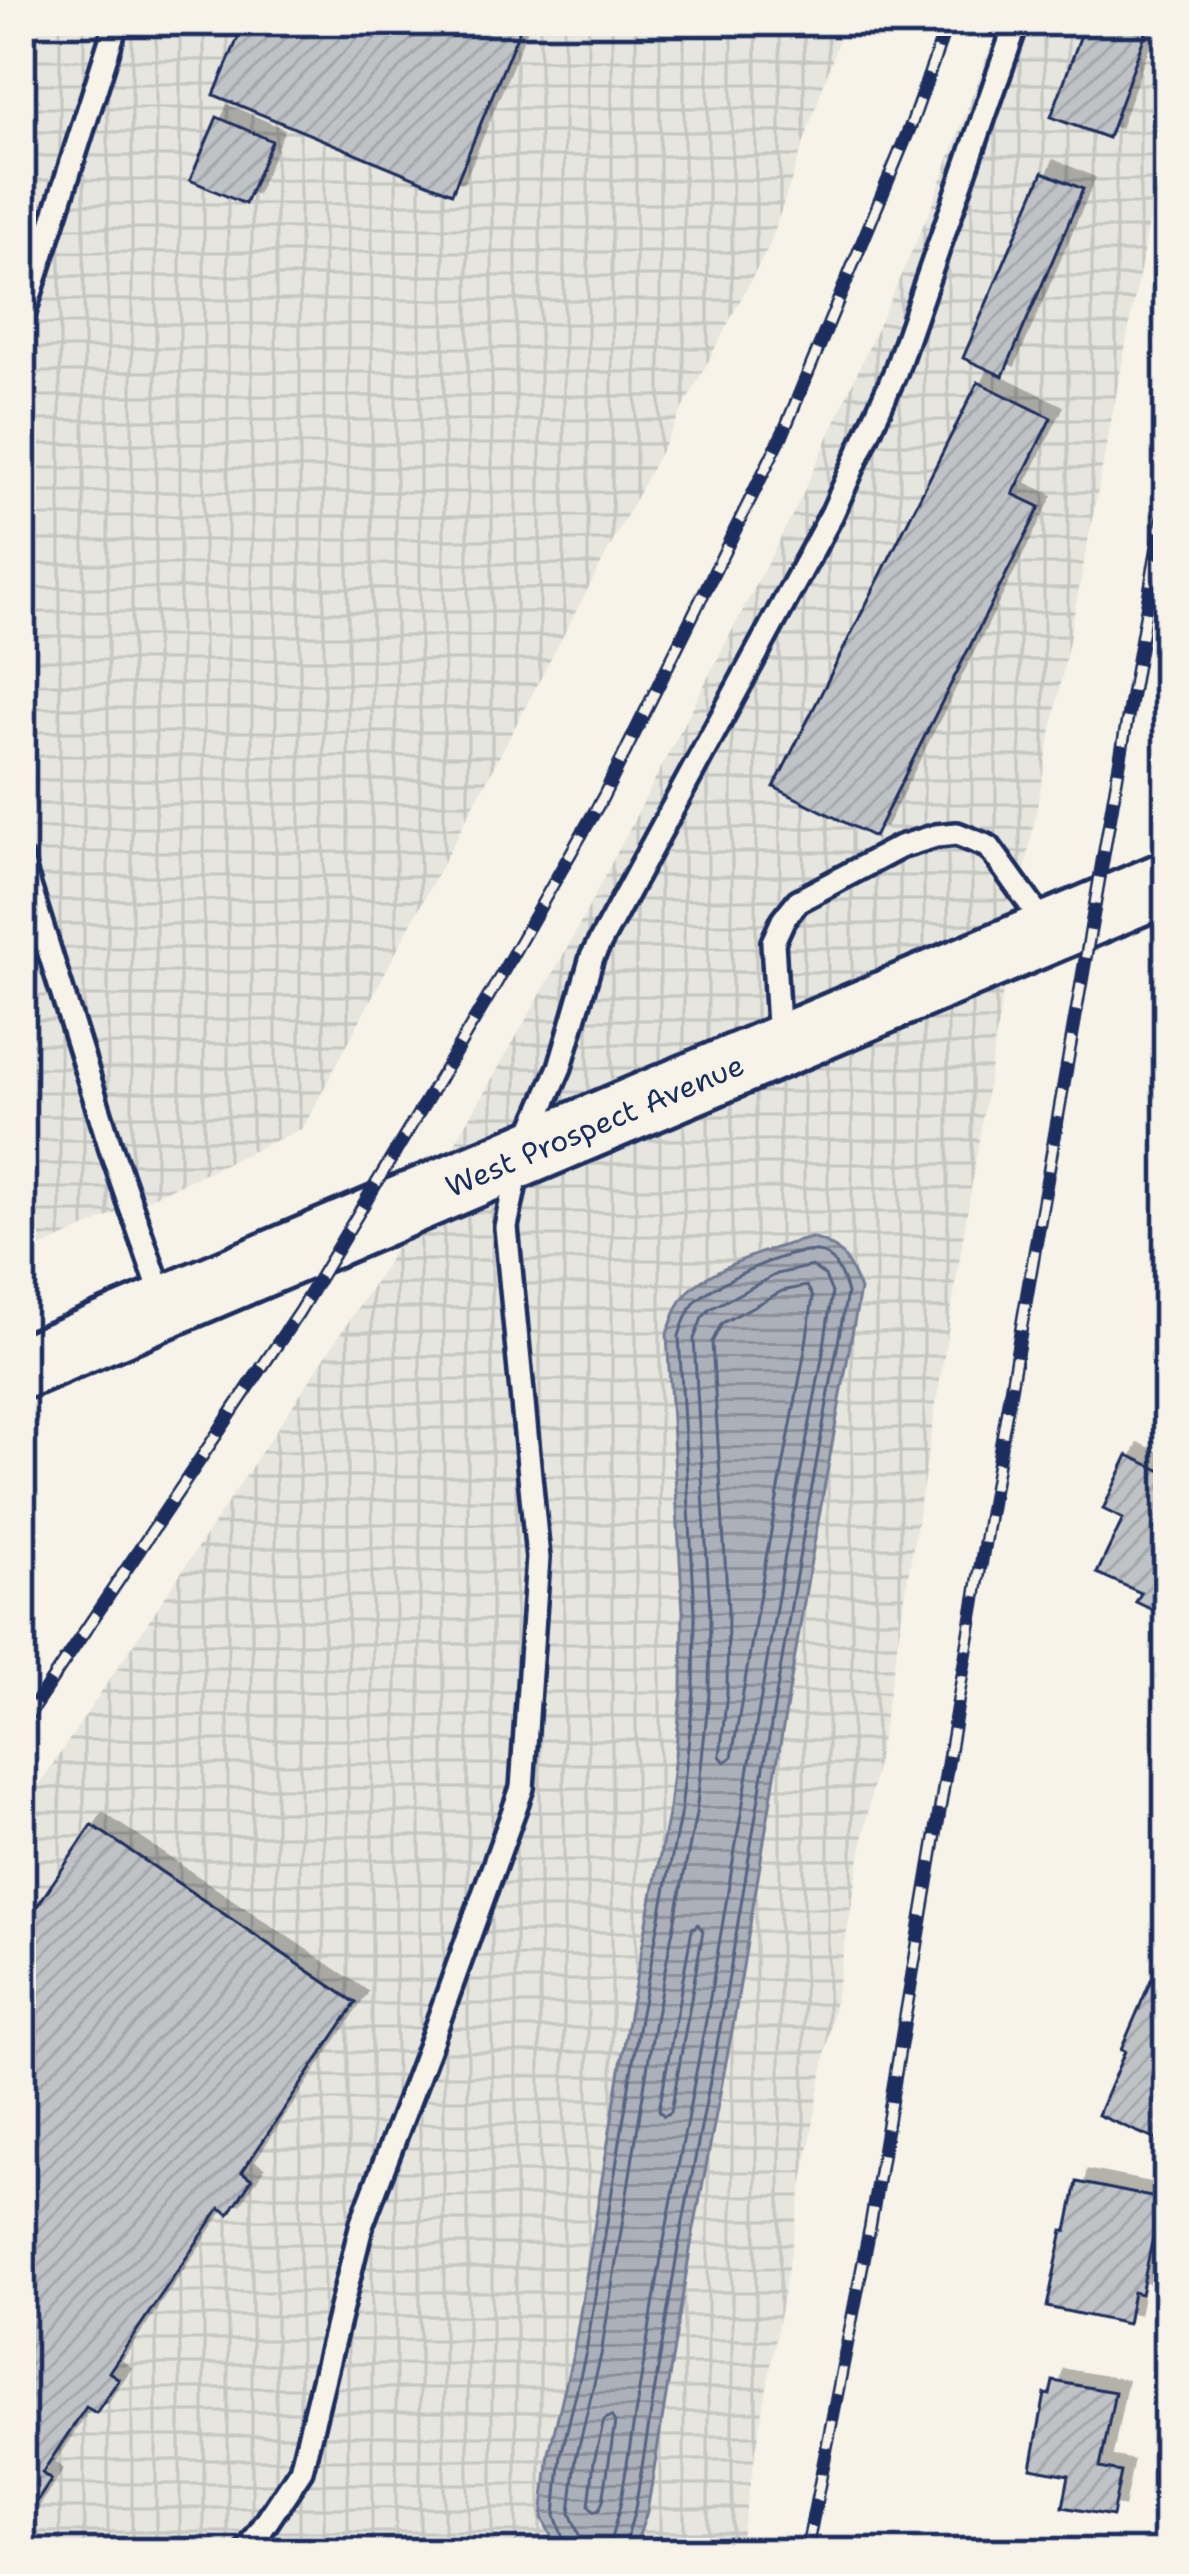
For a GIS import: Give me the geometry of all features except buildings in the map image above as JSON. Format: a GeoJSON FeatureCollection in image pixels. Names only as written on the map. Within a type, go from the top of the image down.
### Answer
{"type":"FeatureCollection","features":[{"type":"Feature","properties":{"kind":"main road","name":"West Prospect Avenue"},"geometry":{"type":"LineString","coordinates":[[21,1368],[1168,882]]}},
{"type":"Feature","properties":{"kind":"lane"},"geometry":{"type":"LineString","coordinates":[[21,322],[117,21]]}},
{"type":"Feature","properties":{"kind":"lane"},"geometry":{"type":"LineString","coordinates":[[246,2553],[301,2470],[362,2223],[522,1788],[538,1558],[506,1227],[520,1159],[560,1067],[592,957],[832,514],[895,373],[1017,21]]}},
{"type":"Feature","properties":{"kind":"lane"},"geometry":{"type":"LineString","coordinates":[[779,1047],[773,942],[783,920],[798,901],[900,847],[957,834],[989,848],[1050,932]]}},
{"type":"Feature","properties":{"kind":"lane"},"geometry":{"type":"LineString","coordinates":[[21,860],[166,1308]]}},
{"type":"Feature","properties":{"kind":"shaded area"},"geometry":{"type":"Polygon","coordinates":[[[21,21],[845,21],[769,246],[303,1128],[21,1257],[21,21]]]}},
{"type":"Feature","properties":{"kind":"shaded area"},"geometry":{"type":"Polygon","coordinates":[[[1000,21],[1168,21],[1168,124],[1010,948],[894,1664],[738,2553],[21,2553],[21,1812],[379,1276],[570,943],[800,500],[931,208],[1000,21]]]}},
{"type":"Feature","properties":{"kind":"water"},"geometry":{"type":"Polygon","coordinates":[[[811,1238],[843,1256],[860,1290],[647,2512],[633,2553],[560,2553],[542,2518],[549,2453],[574,2350],[629,2015],[669,1809],[682,1691],[683,1612],[667,1334],[681,1301],[714,1273],[811,1238]]]}},
{"type":"Feature","properties":{"kind":"railway"},"geometry":{"type":"LineString","coordinates":[[21,1726],[299,1312],[603,797],[784,431],[911,125],[948,21]]}},
{"type":"Feature","properties":{"kind":"railway"},"geometry":{"type":"LineString","coordinates":[[806,2553],[870,2227],[1168,485]]}}]}
